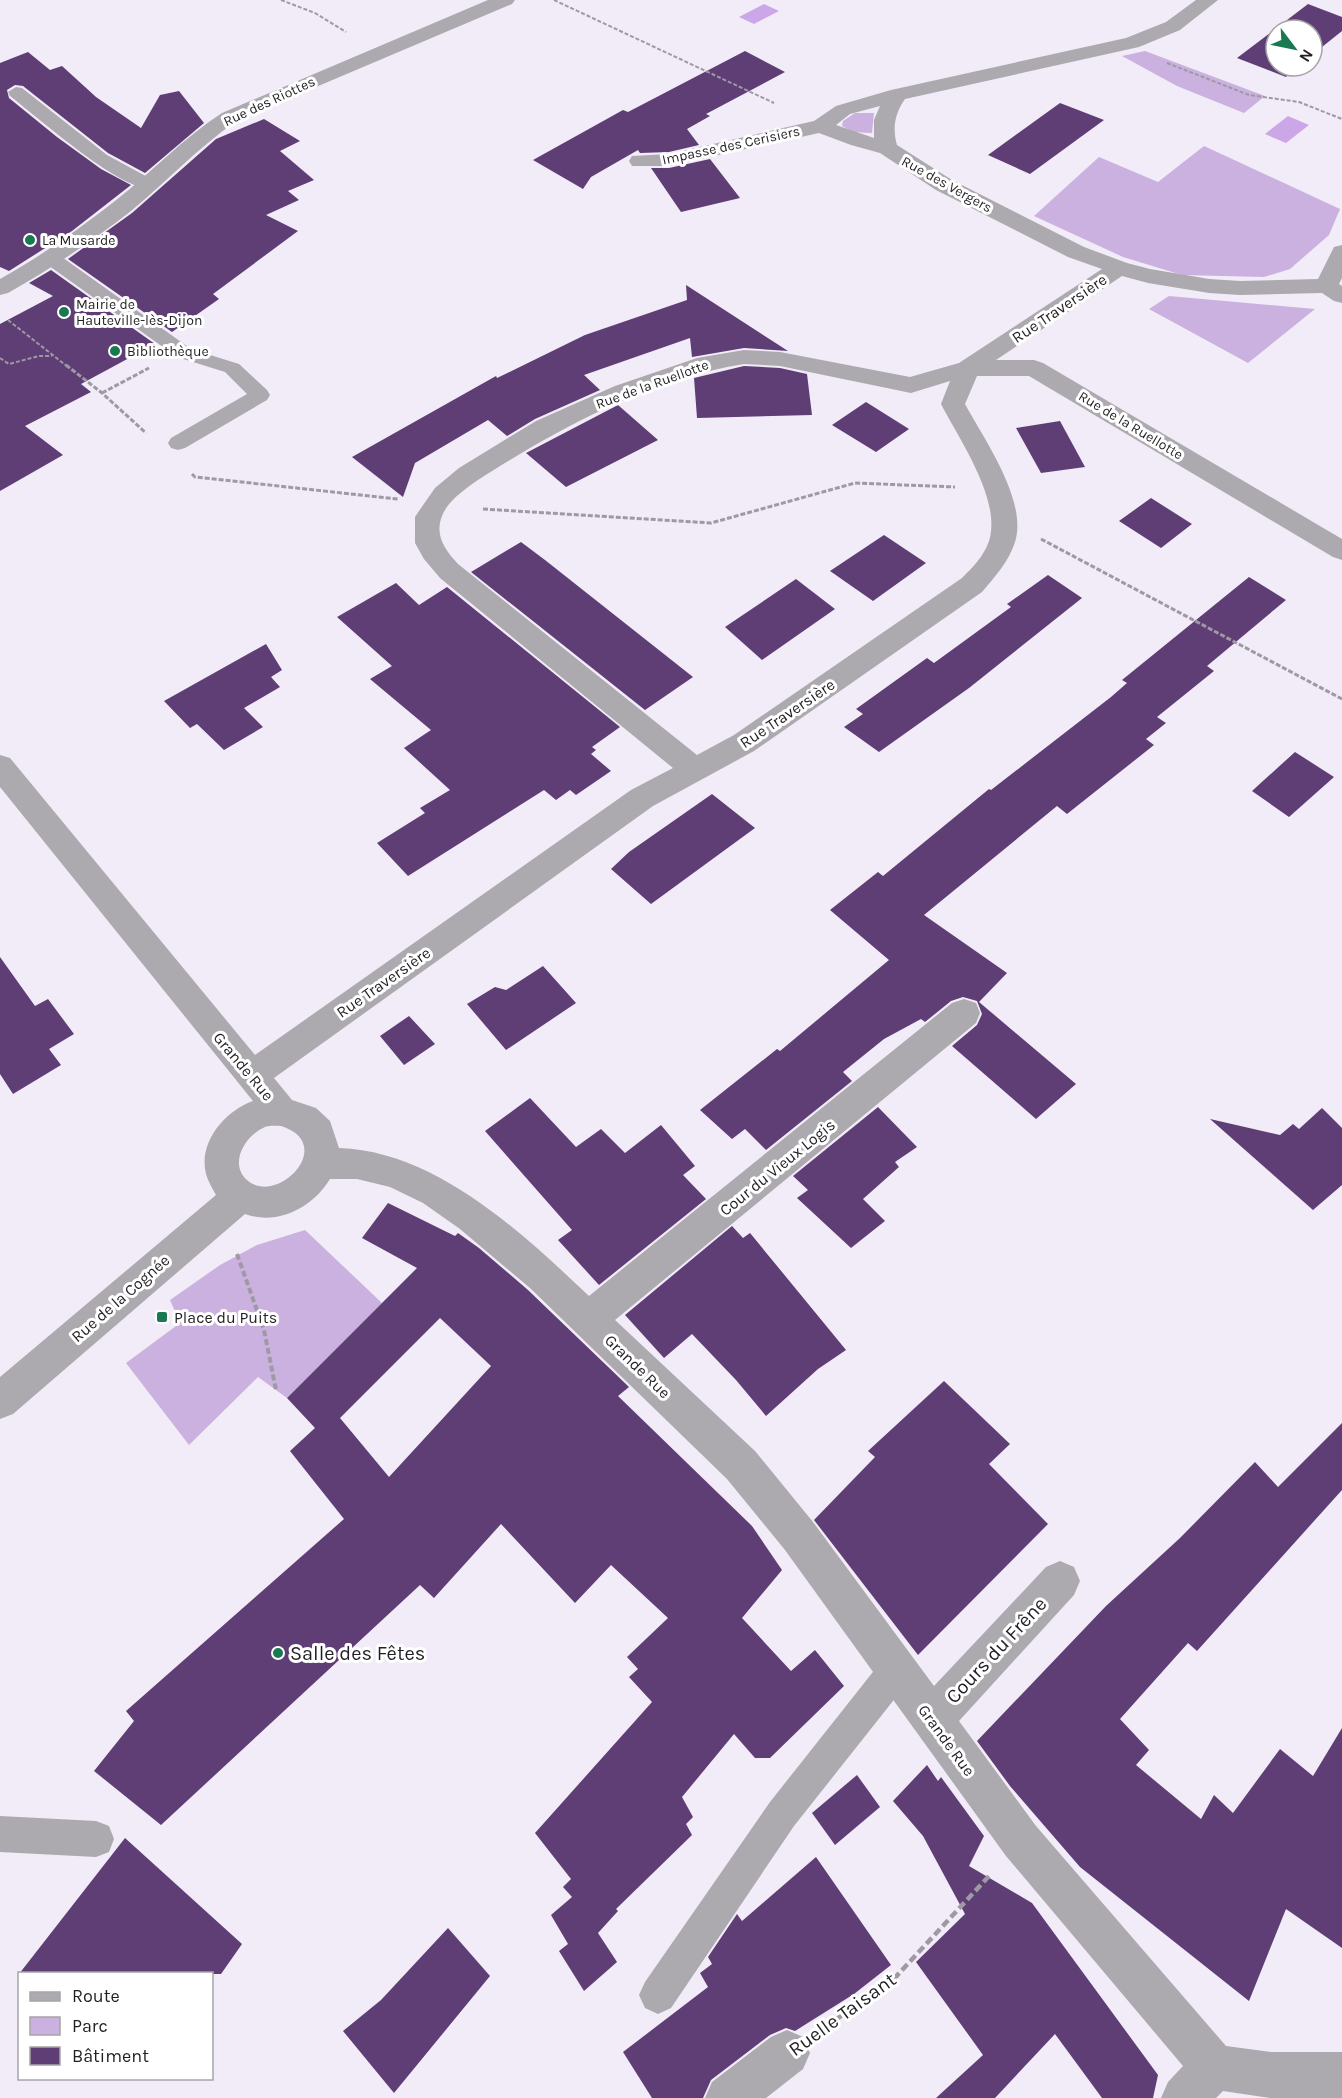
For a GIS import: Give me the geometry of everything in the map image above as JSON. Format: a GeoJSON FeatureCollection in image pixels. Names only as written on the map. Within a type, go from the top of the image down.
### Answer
{"type":"FeatureCollection","features":[{"type":"Feature","properties":{"kind":"street","name":"Rue des Riottes"},"geometry":{"type":"LineString","coordinates":[[0,288],[52,259],[124,205],[197,140],[229,117],[505,0]]}},
{"type":"Feature","properties":{"kind":"street"},"geometry":{"type":"LineString","coordinates":[[898,94],[1121,45],[1173,26],[1208,0]]}},
{"type":"Feature","properties":{"kind":"street","name":"Impasse des Cerisiers"},"geometry":{"type":"LineString","coordinates":[[640,160],[669,160],[821,126],[843,110],[898,94]]}},
{"type":"Feature","properties":{"kind":"street","name":"Rue des Vergers"},"geometry":{"type":"LineString","coordinates":[[898,94],[890,104],[884,122],[884,139],[887,148],[944,185],[1076,252],[1148,276],[1209,286],[1335,291]]}},
{"type":"Feature","properties":{"kind":"street","name":"Impasse des Cerisiers"},"geometry":{"type":"LineString","coordinates":[[821,126],[858,141],[887,148]]}},
{"type":"Feature","properties":{"kind":"street"},"geometry":{"type":"LineString","coordinates":[[1335,291],[1342,252]]}},
{"type":"Feature","properties":{"kind":"street","name":"Rue Traversière"},"geometry":{"type":"LineString","coordinates":[[251,1076],[642,798],[744,743],[972,585],[984,574],[997,555],[1004,536],[1006,521],[997,488],[953,404],[968,368],[1119,268]]}},
{"type":"Feature","properties":{"kind":"street","name":"Rue de la Ruellotte"},"geometry":{"type":"LineString","coordinates":[[694,769],[440,562],[428,543],[426,532],[428,518],[436,504],[455,484],[483,463],[545,427],[624,391],[706,363],[744,357],[772,358],[911,384],[968,368],[1034,368],[1342,551]]}},
{"type":"Feature","properties":{"kind":"street","name":"Grande Rue"},"geometry":{"type":"LineString","coordinates":[[0,766],[251,1076],[281,1110],[299,1114],[311,1122],[320,1134],[323,1148],[321,1162],[340,1162],[376,1168],[416,1182],[435,1192],[511,1250],[588,1319],[741,1465],[799,1536],[1199,2082]]}},
{"type":"Feature","properties":{"kind":"street","name":"Cour du Vieux Logis"},"geometry":{"type":"LineString","coordinates":[[588,1319],[964,1013]]}},
{"type":"Feature","properties":{"kind":"street"},"geometry":{"type":"LineString","coordinates":[[281,1110],[266,1112],[250,1118],[236,1128],[226,1142],[220,1157],[221,1172],[228,1185],[240,1196],[256,1202],[288,1197],[303,1188],[314,1177],[321,1162]]}},
{"type":"Feature","properties":{"kind":"street","name":"Rue de la Cognée"},"geometry":{"type":"LineString","coordinates":[[0,1401],[240,1196]]}},
{"type":"Feature","properties":{"kind":"street","name":"Cours du Frêne"},"geometry":{"type":"LineString","coordinates":[[932,1719],[1060,1581]]}},
{"type":"Feature","properties":{"kind":"street","name":"Ruelle Taisant"},"geometry":{"type":"LineString","coordinates":[[728,2098],[787,2053]]}},
{"type":"Feature","properties":{"kind":"street"},"geometry":{"type":"LineString","coordinates":[[1199,2082],[1271,2075],[1342,2075]]}},
{"type":"Feature","properties":{"kind":"lane"},"geometry":{"type":"LineString","coordinates":[[16,92],[101,159],[147,184]]}},
{"type":"Feature","properties":{"kind":"lane"},"geometry":{"type":"LineString","coordinates":[[52,259],[184,353],[232,368],[260,396],[178,443]]}},
{"type":"Feature","properties":{"kind":"lane"},"geometry":{"type":"LineString","coordinates":[[658,1995],[782,1815],[897,1670]]}},
{"type":"Feature","properties":{"kind":"lane"},"geometry":{"type":"LineString","coordinates":[[0,1834],[96,1839]]}},
{"type":"Feature","properties":{"kind":"path"},"geometry":{"type":"LineString","coordinates":[[281,0],[315,13],[350,35],[370,56]]}},
{"type":"Feature","properties":{"kind":"path"},"geometry":{"type":"LineString","coordinates":[[554,0],[821,126]]}},
{"type":"Feature","properties":{"kind":"path"},"geometry":{"type":"LineString","coordinates":[[1121,45],[1249,95],[1299,102],[1342,119]]}},
{"type":"Feature","properties":{"kind":"path"},"geometry":{"type":"LineString","coordinates":[[7,318],[102,393],[153,439]]}},
{"type":"Feature","properties":{"kind":"path"},"geometry":{"type":"LineString","coordinates":[[0,358],[9,364],[39,356],[53,356]]}},
{"type":"Feature","properties":{"kind":"path"},"geometry":{"type":"LineString","coordinates":[[102,393],[155,365]]}},
{"type":"Feature","properties":{"kind":"path"},"geometry":{"type":"LineString","coordinates":[[187,469],[195,477],[507,513],[711,523],[855,483],[959,487],[1006,521],[1342,699]]}},
{"type":"Feature","properties":{"kind":"path"},"geometry":{"type":"LineString","coordinates":[[207,1223],[238,1255],[264,1330],[276,1390]]}},
{"type":"Feature","properties":{"kind":"path","name":"Ruelle Taisant"},"geometry":{"type":"LineString","coordinates":[[787,2053],[891,1982],[1021,1841]]}},
{"type":"Feature","properties":{"kind":"green space"},"geometry":{"type":"Polygon","coordinates":[[[1145,51],[1265,96],[1244,113],[1177,86],[1122,56],[1145,51]]]}},
{"type":"Feature","properties":{"kind":"green space"},"geometry":{"type":"Polygon","coordinates":[[[855,113],[874,113],[872,133],[853,132],[842,126],[843,121],[855,113]]]}},
{"type":"Feature","properties":{"kind":"green space"},"geometry":{"type":"Polygon","coordinates":[[[1204,146],[1340,209],[1329,235],[1290,269],[1264,277],[1182,275],[1123,257],[1034,216],[1099,157],[1158,182],[1204,146]]]}},
{"type":"Feature","properties":{"kind":"green space"},"geometry":{"type":"Polygon","coordinates":[[[1169,296],[1315,309],[1248,363],[1149,309],[1169,296]]]}},
{"type":"Feature","properties":{"kind":"green space"},"geometry":{"type":"Polygon","coordinates":[[[305,1230],[382,1303],[287,1398],[258,1377],[189,1445],[126,1363],[180,1323],[170,1300],[220,1265],[257,1245],[305,1230]]]}},
{"type":"Feature","properties":{"kind":"shaded area"},"geometry":{"type":"Polygon","coordinates":[[[764,4],[779,11],[754,24],[739,17],[764,4]]]}},
{"type":"Feature","properties":{"kind":"shaded area"},"geometry":{"type":"Polygon","coordinates":[[[1288,116],[1309,125],[1286,143],[1265,134],[1288,116]]]}},
{"type":"Feature","properties":{"kind":"building"},"geometry":{"type":"Polygon","coordinates":[[[1308,4],[1342,17],[1342,31],[1324,45],[1324,18],[1290,18],[1308,4]]]}},
{"type":"Feature","properties":{"kind":"building"},"geometry":{"type":"Polygon","coordinates":[[[1264,37],[1264,68],[1237,58],[1264,37]]]}},
{"type":"Feature","properties":{"kind":"building"},"geometry":{"type":"Polygon","coordinates":[[[745,51],[785,72],[706,114],[710,116],[687,129],[699,145],[669,152],[640,153],[638,150],[591,177],[583,189],[533,160],[623,110],[628,112],[745,51]]]}},
{"type":"Feature","properties":{"kind":"building"},"geometry":{"type":"Polygon","coordinates":[[[28,52],[50,70],[62,66],[96,97],[141,128],[160,95],[179,91],[204,123],[145,173],[108,153],[23,86],[15,85],[7,90],[9,98],[57,137],[101,169],[131,185],[72,231],[9,271],[0,267],[0,63],[28,52]]]}},
{"type":"Feature","properties":{"kind":"building"},"geometry":{"type":"Polygon","coordinates":[[[1060,103],[1104,120],[1030,174],[988,155],[1060,103]]]}},
{"type":"Feature","properties":{"kind":"building"},"geometry":{"type":"Polygon","coordinates":[[[264,119],[300,141],[280,151],[314,180],[288,191],[299,200],[266,215],[298,231],[213,294],[219,299],[172,332],[68,259],[132,213],[216,139],[264,119]]]}},
{"type":"Feature","properties":{"kind":"building"},"geometry":{"type":"Polygon","coordinates":[[[710,159],[740,198],[681,212],[651,168],[669,168],[710,159]]]}},
{"type":"Feature","properties":{"kind":"building"},"geometry":{"type":"Polygon","coordinates":[[[51,270],[155,344],[81,384],[91,392],[25,426],[63,455],[0,491],[0,324],[53,296],[29,283],[51,270]]]}},
{"type":"Feature","properties":{"kind":"building"},"geometry":{"type":"Polygon","coordinates":[[[686,285],[788,351],[744,348],[692,357],[690,338],[584,375],[600,390],[535,419],[507,436],[488,420],[415,463],[403,497],[352,457],[496,376],[497,378],[585,335],[687,300],[686,285]]]}},
{"type":"Feature","properties":{"kind":"building"},"geometry":{"type":"Polygon","coordinates":[[[744,366],[780,368],[807,374],[812,415],[697,418],[694,378],[744,366]]]}},
{"type":"Feature","properties":{"kind":"building"},"geometry":{"type":"Polygon","coordinates":[[[866,402],[909,429],[876,452],[832,425],[866,402]]]}},
{"type":"Feature","properties":{"kind":"building"},"geometry":{"type":"Polygon","coordinates":[[[618,405],[658,440],[566,487],[526,453],[618,405]]]}},
{"type":"Feature","properties":{"kind":"building"},"geometry":{"type":"Polygon","coordinates":[[[1060,421],[1085,467],[1041,473],[1016,428],[1060,421]]]}},
{"type":"Feature","properties":{"kind":"building"},"geometry":{"type":"Polygon","coordinates":[[[1151,498],[1192,524],[1161,548],[1119,521],[1151,498]]]}},
{"type":"Feature","properties":{"kind":"building"},"geometry":{"type":"Polygon","coordinates":[[[884,535],[926,563],[873,601],[830,571],[884,535]]]}},
{"type":"Feature","properties":{"kind":"building"},"geometry":{"type":"Polygon","coordinates":[[[521,542],[693,677],[645,710],[471,572],[521,542]]]}},
{"type":"Feature","properties":{"kind":"building"},"geometry":{"type":"Polygon","coordinates":[[[1048,575],[1082,598],[969,688],[879,752],[844,727],[863,714],[856,709],[927,658],[934,663],[1011,607],[1007,604],[1048,575]]]}},
{"type":"Feature","properties":{"kind":"building"},"geometry":{"type":"Polygon","coordinates":[[[1249,577],[1286,600],[1207,666],[1214,671],[1157,717],[1166,723],[1146,739],[1154,745],[1067,814],[1057,806],[924,915],[1007,973],[979,1002],[1076,1084],[1036,1119],[952,1046],[977,1025],[982,1014],[977,1001],[963,997],[951,1001],[925,1022],[921,1019],[884,1039],[843,1072],[852,1081],[766,1150],[745,1129],[732,1139],[700,1110],[777,1049],[780,1051],[889,960],[830,910],[878,872],[883,876],[989,789],[991,790],[1111,697],[1127,683],[1122,680],[1249,577]]]}},
{"type":"Feature","properties":{"kind":"building"},"geometry":{"type":"Polygon","coordinates":[[[796,579],[835,609],[762,660],[725,627],[796,579]]]}},
{"type":"Feature","properties":{"kind":"building"},"geometry":{"type":"Polygon","coordinates":[[[396,583],[419,605],[447,587],[620,727],[592,747],[596,750],[591,754],[611,771],[576,795],[570,790],[556,800],[544,790],[408,876],[377,843],[425,813],[420,808],[450,790],[404,748],[431,730],[370,679],[392,666],[337,617],[396,583]]]}},
{"type":"Feature","properties":{"kind":"building"},"geometry":{"type":"Polygon","coordinates":[[[266,644],[282,670],[271,677],[280,687],[244,708],[263,727],[224,750],[197,724],[190,728],[164,701],[266,644]]]}},
{"type":"Feature","properties":{"kind":"building"},"geometry":{"type":"Polygon","coordinates":[[[1295,752],[1334,777],[1289,817],[1252,791],[1295,752]]]}},
{"type":"Feature","properties":{"kind":"building"},"geometry":{"type":"Polygon","coordinates":[[[712,794],[755,828],[651,904],[611,869],[629,852],[712,794]]]}},
{"type":"Feature","properties":{"kind":"building"},"geometry":{"type":"Polygon","coordinates":[[[0,957],[35,1006],[48,999],[74,1034],[49,1049],[61,1065],[13,1094],[0,1074],[0,957]]]}},
{"type":"Feature","properties":{"kind":"building"},"geometry":{"type":"Polygon","coordinates":[[[543,966],[576,1003],[506,1050],[467,1004],[495,987],[506,990],[543,966]]]}},
{"type":"Feature","properties":{"kind":"building"},"geometry":{"type":"Polygon","coordinates":[[[409,1016],[435,1044],[404,1065],[380,1036],[409,1016]]]}},
{"type":"Feature","properties":{"kind":"building"},"geometry":{"type":"Polygon","coordinates":[[[530,1098],[576,1147],[601,1129],[625,1153],[661,1125],[695,1166],[683,1175],[706,1199],[599,1285],[558,1240],[572,1230],[485,1131],[530,1098]]]}},
{"type":"Feature","properties":{"kind":"building"},"geometry":{"type":"Polygon","coordinates":[[[878,1107],[917,1147],[895,1162],[899,1167],[863,1199],[885,1221],[851,1248],[797,1198],[808,1190],[793,1176],[878,1107]]]}},
{"type":"Feature","properties":{"kind":"building"},"geometry":{"type":"Polygon","coordinates":[[[1322,1108],[1342,1128],[1342,1185],[1313,1210],[1210,1119],[1280,1135],[1293,1124],[1299,1129],[1322,1108]]]}},
{"type":"Feature","properties":{"kind":"building"},"geometry":{"type":"Polygon","coordinates":[[[388,1203],[455,1236],[458,1233],[528,1290],[629,1387],[618,1396],[752,1526],[782,1570],[742,1618],[791,1671],[815,1650],[844,1686],[770,1758],[755,1758],[734,1734],[682,1797],[693,1817],[686,1824],[692,1835],[616,1909],[618,1911],[598,1933],[617,1962],[584,1991],[559,1951],[568,1944],[551,1915],[572,1897],[563,1887],[571,1879],[535,1833],[652,1702],[629,1677],[638,1669],[627,1657],[668,1618],[611,1565],[575,1603],[501,1524],[434,1598],[420,1585],[161,1825],[94,1771],[134,1721],[126,1711],[344,1519],[290,1451],[315,1428],[287,1398],[417,1268],[362,1238],[388,1203]],[[440,1318],[340,1418],[389,1477],[491,1366],[440,1318]]]}},
{"type":"Feature","properties":{"kind":"building"},"geometry":{"type":"Polygon","coordinates":[[[732,1226],[743,1238],[750,1233],[846,1350],[818,1369],[766,1416],[736,1380],[692,1334],[664,1358],[625,1315],[732,1226]]]}},
{"type":"Feature","properties":{"kind":"building"},"geometry":{"type":"Polygon","coordinates":[[[944,1381],[1010,1444],[989,1464],[1048,1524],[918,1655],[814,1520],[875,1457],[868,1451],[944,1381]]]}},
{"type":"Feature","properties":{"kind":"building"},"geometry":{"type":"Polygon","coordinates":[[[1342,1423],[1342,1490],[1197,1651],[1188,1643],[1120,1719],[1149,1750],[1136,1765],[1201,1819],[1214,1795],[1233,1813],[1280,1749],[1313,1776],[1342,1728],[1342,1948],[1286,1909],[1249,2001],[1080,1867],[1010,1786],[977,1741],[1106,1606],[1180,1538],[1255,1462],[1278,1487],[1342,1423]]]}},
{"type":"Feature","properties":{"kind":"building"},"geometry":{"type":"Polygon","coordinates":[[[927,1765],[938,1781],[941,1777],[984,1836],[969,1866],[1032,1903],[1158,2075],[1153,2098],[1102,2098],[1055,2034],[995,2098],[936,2098],[983,2055],[916,1962],[965,1914],[923,1836],[893,1801],[927,1765]]]}},
{"type":"Feature","properties":{"kind":"building"},"geometry":{"type":"Polygon","coordinates":[[[857,1775],[880,1807],[835,1845],[812,1813],[857,1775]]]}},
{"type":"Feature","properties":{"kind":"building"},"geometry":{"type":"Polygon","coordinates":[[[125,1838],[242,1944],[221,1974],[213,1974],[213,1972],[21,1972],[125,1838]]]}},
{"type":"Feature","properties":{"kind":"building"},"geometry":{"type":"Polygon","coordinates":[[[816,1857],[891,1965],[854,1994],[795,2031],[786,2028],[770,2035],[711,2080],[703,2098],[652,2098],[623,2052],[708,1987],[700,1973],[712,1964],[708,1957],[737,1914],[742,1921],[816,1857]]]}},
{"type":"Feature","properties":{"kind":"building"},"geometry":{"type":"Polygon","coordinates":[[[448,1928],[490,1976],[394,2093],[343,2031],[381,2000],[448,1928]]]}},
{"type":"Feature","properties":{"kind":"place","name":"La Musarde"},"geometry":{"type":"Point","coordinates":[30,240]}},
{"type":"Feature","properties":{"kind":"place","name":"Mairie de Hauteville-lès-Dijon"},"geometry":{"type":"Point","coordinates":[64,312]}},
{"type":"Feature","properties":{"kind":"place","name":"Bibliothèque"},"geometry":{"type":"Point","coordinates":[115,351]}},
{"type":"Feature","properties":{"kind":"place","name":"Place du Puits"},"geometry":{"type":"Point","coordinates":[162,1317]}},
{"type":"Feature","properties":{"kind":"place","name":"Salle des Fêtes"},"geometry":{"type":"Point","coordinates":[278,1653]}}]}
